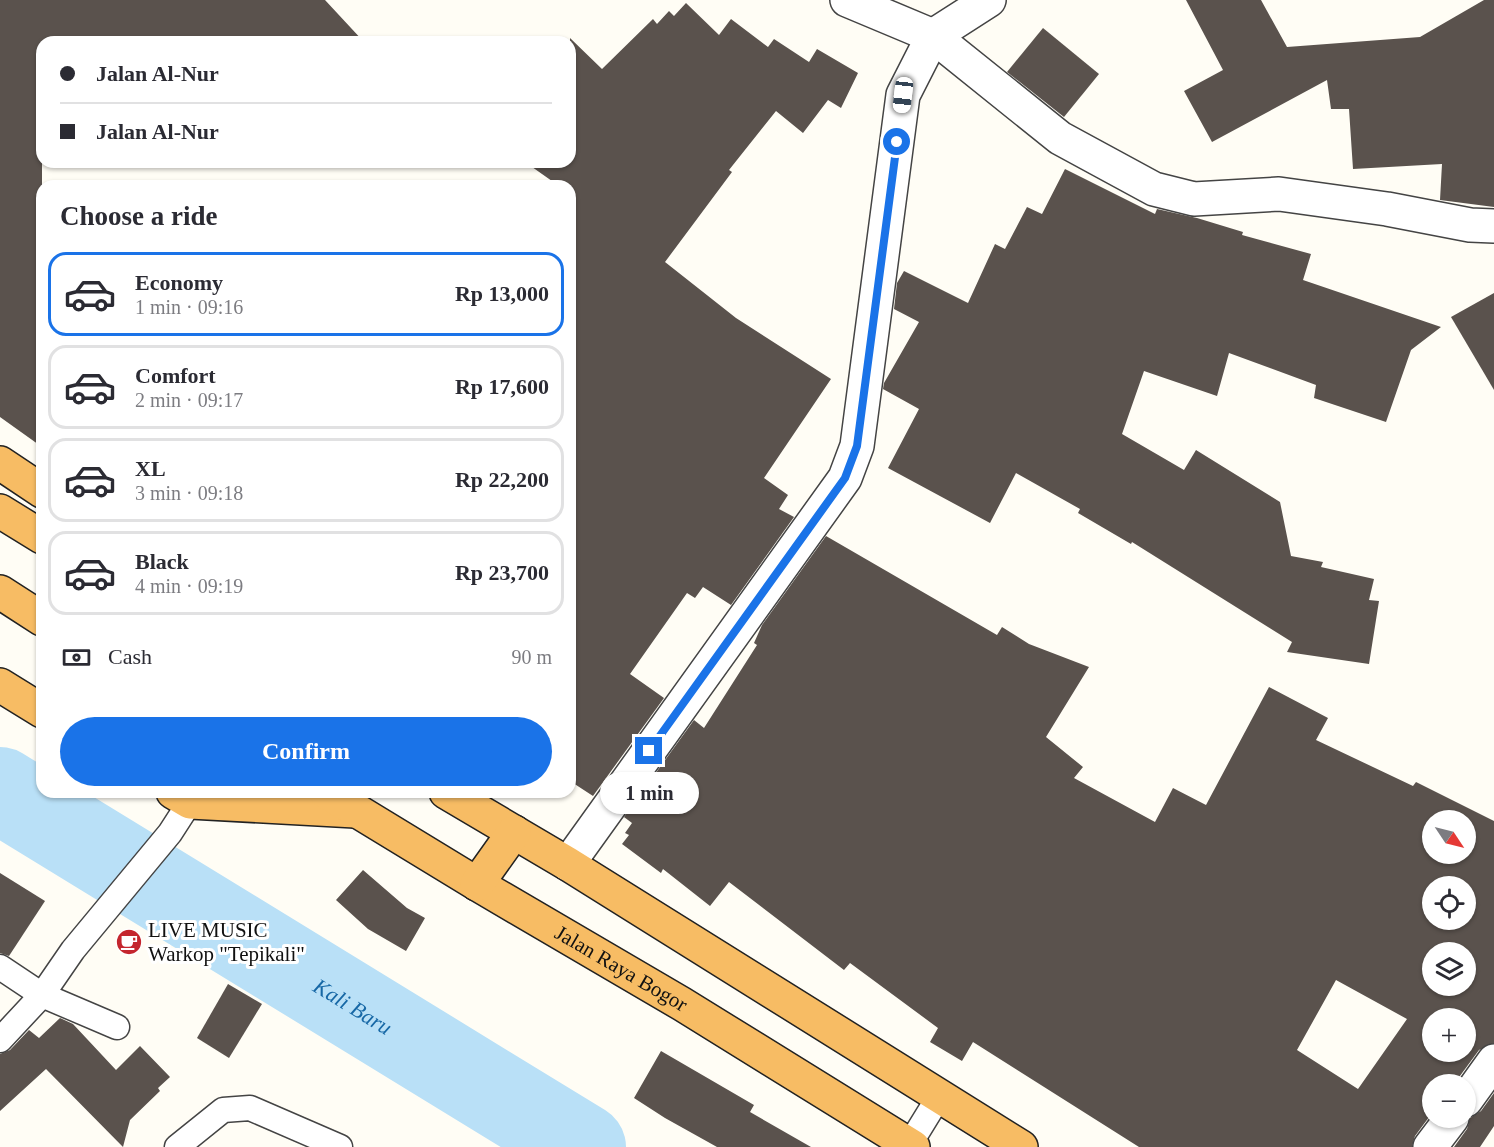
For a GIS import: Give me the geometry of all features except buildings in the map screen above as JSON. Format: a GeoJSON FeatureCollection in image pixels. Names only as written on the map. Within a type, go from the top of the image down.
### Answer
{"type":"FeatureCollection","features":[{"type":"Feature","properties":{"kind":"highway"},"geometry":{"type":"LineString","coordinates":[[0,463],[36,487]]}},
{"type":"Feature","properties":{"kind":"highway"},"geometry":{"type":"LineString","coordinates":[[0,511],[36,533]]}},
{"type":"Feature","properties":{"kind":"highway"},"geometry":{"type":"LineString","coordinates":[[0,592],[36,615]]}},
{"type":"Feature","properties":{"kind":"highway"},"geometry":{"type":"LineString","coordinates":[[0,685],[36,707]]}},
{"type":"Feature","properties":{"kind":"highway"},"geometry":{"type":"LineString","coordinates":[[194,798],[360,812]]}},
{"type":"Feature","properties":{"kind":"highway","name":"Jalan Raya Bogor"},"geometry":{"type":"LineString","coordinates":[[336,798],[477,884],[682,1004],[910,1146]]}},
{"type":"Feature","properties":{"kind":"highway"},"geometry":{"type":"LineString","coordinates":[[456,798],[568,864],[1021,1147]]}},
{"type":"Feature","properties":{"kind":"highway"},"geometry":{"type":"LineString","coordinates":[[477,884],[514,832]]}},
{"type":"Feature","properties":{"kind":"street"},"geometry":{"type":"LineString","coordinates":[[847,0],[933,36],[1060,138],[1154,189],[1194,200],[1279,194],[1387,209],[1470,225],[1494,226]]}},
{"type":"Feature","properties":{"kind":"street"},"geometry":{"type":"LineString","coordinates":[[568,864],[845,478],[857,446],[903,95],[933,36],[988,0]]}},
{"type":"Feature","properties":{"kind":"street"},"geometry":{"type":"LineString","coordinates":[[1476,1086],[1494,1061]]}},
{"type":"Feature","properties":{"kind":"street"},"geometry":{"type":"LineString","coordinates":[[1430,1147],[1444,1128]]}},
{"type":"Feature","properties":{"kind":"lane"},"geometry":{"type":"LineString","coordinates":[[0,1040],[42,995],[73,950],[170,833],[182,798]]}},
{"type":"Feature","properties":{"kind":"lane"},"geometry":{"type":"LineString","coordinates":[[0,966],[42,995],[117,1027]]}},
{"type":"Feature","properties":{"kind":"lane"},"geometry":{"type":"LineString","coordinates":[[910,1146],[940,1095]]}},
{"type":"Feature","properties":{"kind":"lane"},"geometry":{"type":"LineString","coordinates":[[177,1147],[223,1110],[250,1108],[340,1147]]}},
{"type":"Feature","properties":{"kind":"waterway","name":"Kali Baru"},"geometry":{"type":"LineString","coordinates":[[0,790],[583,1147]]}},
{"type":"Feature","properties":{"kind":"place","name":"LIVE MUSIC Warkop \"Tepikali\""},"geometry":{"type":"Point","coordinates":[129,942]}},
{"type":"Feature","properties":{"kind":"route"},"geometry":{"type":"LineString","coordinates":[[649,751],[845,478],[857,446],[897,142]]}}]}
